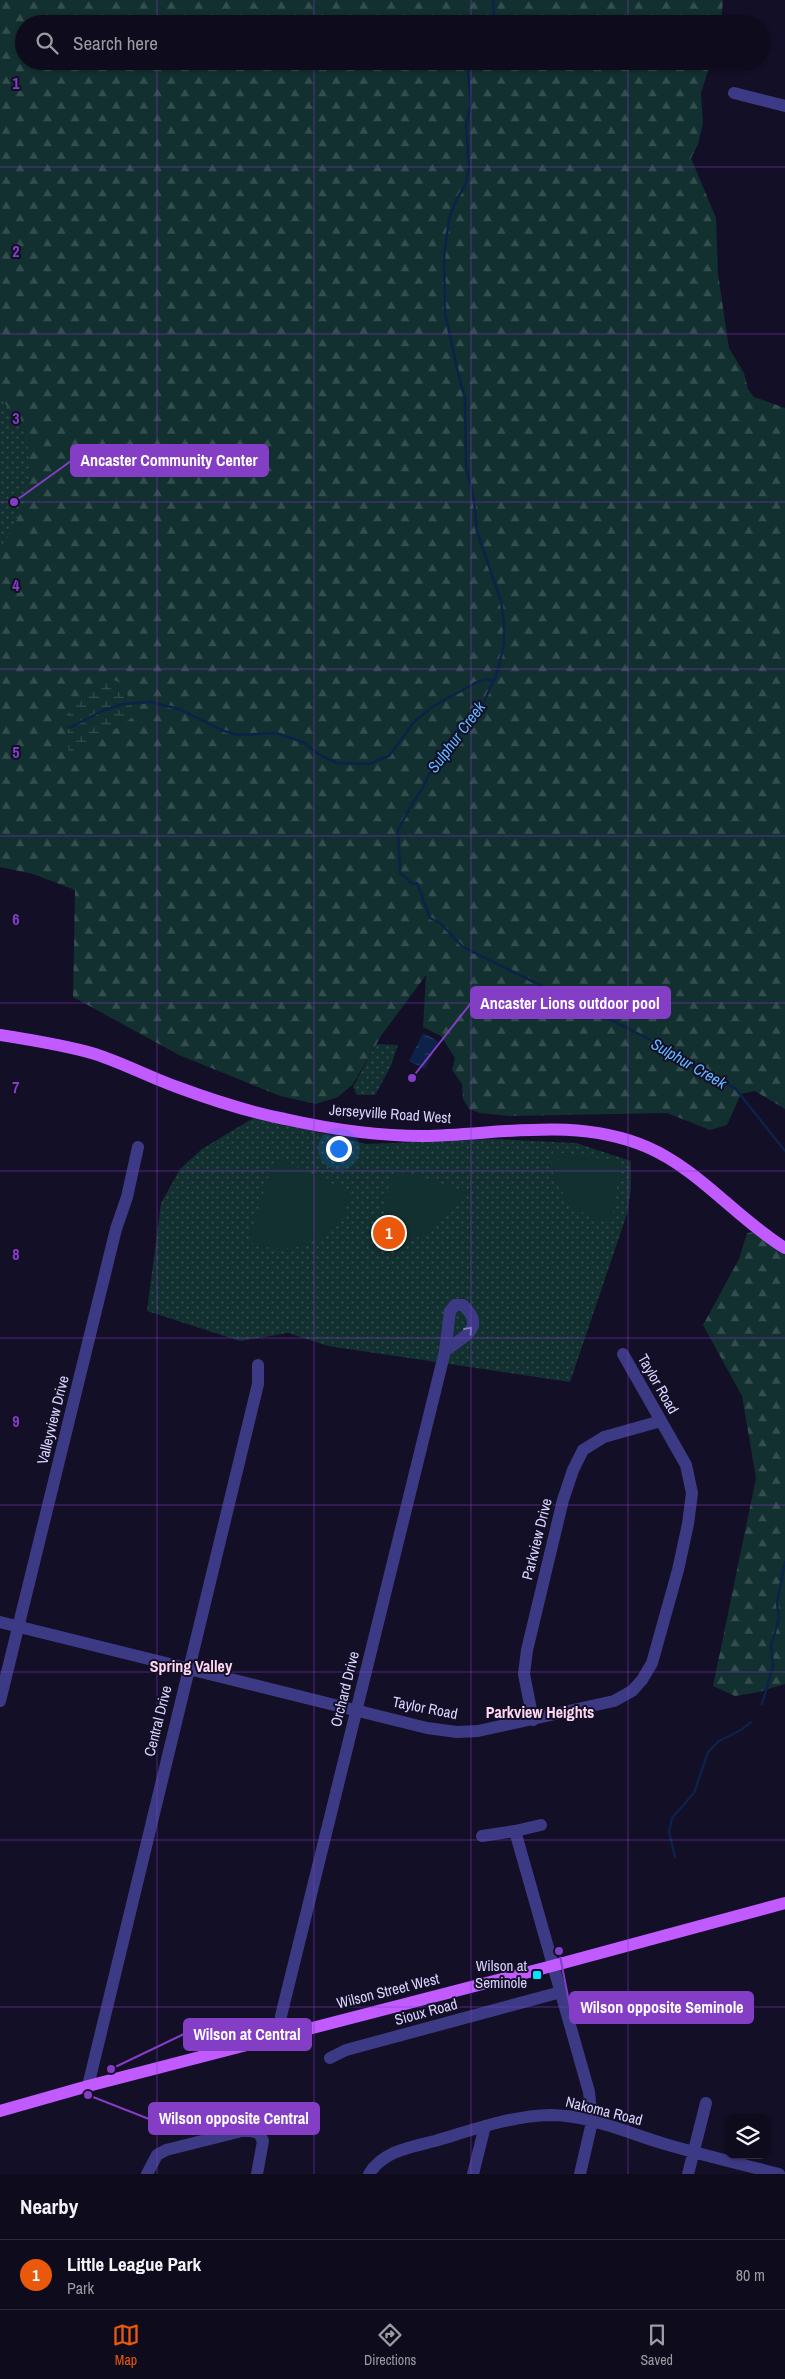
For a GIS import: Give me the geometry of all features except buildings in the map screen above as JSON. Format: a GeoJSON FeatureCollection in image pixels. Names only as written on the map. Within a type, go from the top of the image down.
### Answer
{"type":"FeatureCollection","features":[{"type":"Feature","properties":{"kind":"main road","name":"Jerseyville Road West"},"geometry":{"type":"LineString","coordinates":[[0,1035],[60,1045],[87,1052],[232,1105],[282,1119],[329,1128],[420,1136],[575,1129],[612,1136],[646,1147],[679,1164],[713,1190],[746,1221],[785,1248]]}},
{"type":"Feature","properties":{"kind":"main road","name":"Wilson Street West"},"geometry":{"type":"LineString","coordinates":[[0,2111],[280,2035],[552,1966],[785,1903]]}},
{"type":"Feature","properties":{"kind":"street"},"geometry":{"type":"LineString","coordinates":[[734,93],[785,106]]}},
{"type":"Feature","properties":{"kind":"street","name":"Valleyview Drive"},"geometry":{"type":"LineString","coordinates":[[0,1701],[116,1229],[129,1188],[138,1147]]}},
{"type":"Feature","properties":{"kind":"street","name":"Orchard Drive"},"geometry":{"type":"LineString","coordinates":[[280,2035],[281,2016],[445,1351]]}},
{"type":"Feature","properties":{"kind":"street","name":"Taylor Road"},"geometry":{"type":"LineString","coordinates":[[0,1622],[357,1709],[427,1728],[457,1732],[478,1731],[614,1701],[632,1692],[652,1663],[678,1570],[688,1524],[692,1493],[686,1465],[623,1354]]}},
{"type":"Feature","properties":{"kind":"street","name":"Central Drive"},"geometry":{"type":"LineString","coordinates":[[88,2086],[258,1384],[258,1365]]}},
{"type":"Feature","properties":{"kind":"street","name":"Parkview Drive"},"geometry":{"type":"LineString","coordinates":[[533,1720],[524,1674],[527,1650],[563,1500],[573,1470],[583,1450],[604,1437],[661,1421]]}},
{"type":"Feature","properties":{"kind":"street"},"geometry":{"type":"LineString","coordinates":[[482,1836],[541,1825]]}},
{"type":"Feature","properties":{"kind":"street"},"geometry":{"type":"LineString","coordinates":[[515,1831],[589,2092],[592,2122],[580,2174]]}},
{"type":"Feature","properties":{"kind":"street","name":"Sioux Road"},"geometry":{"type":"LineString","coordinates":[[330,2058],[346,2050],[561,1992]]}},
{"type":"Feature","properties":{"kind":"street"},"geometry":{"type":"LineString","coordinates":[[688,2174],[706,2103]]}},
{"type":"Feature","properties":{"kind":"street","name":"Nakoma Road"},"geometry":{"type":"LineString","coordinates":[[370,2174],[374,2166],[392,2153],[484,2126],[523,2118],[551,2115],[592,2122],[693,2152],[779,2174]]}},
{"type":"Feature","properties":{"kind":"street"},"geometry":{"type":"LineString","coordinates":[[473,2174],[484,2126]]}},
{"type":"Feature","properties":{"kind":"street"},"geometry":{"type":"LineString","coordinates":[[147,2174],[157,2155],[166,2150],[246,2130],[259,2133],[263,2141],[258,2174]]}},
{"type":"Feature","properties":{"kind":"green space"},"geometry":{"type":"Polygon","coordinates":[[[0,0],[723,0],[722,15],[15,15],[15,70],[708,70],[701,93],[703,123],[698,144],[691,158],[716,218],[718,274],[729,348],[744,373],[748,389],[754,397],[785,408],[785,1109],[755,1091],[741,1094],[727,1125],[710,1130],[667,1113],[509,1116],[480,1113],[469,1109],[463,1099],[462,1084],[452,1070],[455,1058],[441,1036],[423,1027],[426,975],[381,1036],[353,1084],[338,1097],[316,1104],[280,1096],[179,1055],[73,997],[75,890],[33,874],[0,867],[0,548],[19,516],[26,492],[29,467],[26,437],[17,420],[0,396],[0,0]]]}},
{"type":"Feature","properties":{"kind":"green space"},"geometry":{"type":"Polygon","coordinates":[[[0,381],[56,403],[0,601],[0,381]]]}},
{"type":"Feature","properties":{"kind":"green space"},"geometry":{"type":"Polygon","coordinates":[[[106,675],[124,685],[135,716],[69,759],[67,715],[82,695],[106,675]]]}},
{"type":"Feature","properties":{"kind":"green space"},"geometry":{"type":"Polygon","coordinates":[[[376,1044],[398,1045],[390,1068],[375,1095],[357,1095],[353,1087],[376,1044]]]}},
{"type":"Feature","properties":{"kind":"green space"},"geometry":{"type":"Polygon","coordinates":[[[255,1117],[366,1144],[493,1139],[576,1143],[631,1161],[631,1189],[627,1214],[570,1382],[328,1346],[288,1333],[240,1341],[147,1311],[161,1203],[180,1169],[202,1149],[255,1117]]]}},
{"type":"Feature","properties":{"kind":"green space"},"geometry":{"type":"Polygon","coordinates":[[[553,1152],[621,1161],[611,1225],[573,1208],[560,1188],[551,1167],[553,1152]]]}},
{"type":"Feature","properties":{"kind":"green space"},"geometry":{"type":"Polygon","coordinates":[[[281,1161],[307,1171],[353,1194],[336,1223],[311,1242],[297,1247],[265,1247],[248,1241],[272,1166],[281,1161]]]}},
{"type":"Feature","properties":{"kind":"green space"},"geometry":{"type":"Polygon","coordinates":[[[397,1171],[466,1192],[450,1213],[430,1231],[415,1238],[380,1244],[390,1177],[397,1171]]]}},
{"type":"Feature","properties":{"kind":"green space"},"geometry":{"type":"Polygon","coordinates":[[[754,1232],[785,1254],[785,1684],[759,1692],[735,1696],[713,1686],[756,1478],[742,1396],[703,1325],[739,1259],[747,1233],[754,1232]]]}},
{"type":"Feature","properties":{"kind":"water"},"geometry":{"type":"Polygon","coordinates":[[[423,1033],[438,1041],[425,1069],[409,1061],[423,1033]]]}},
{"type":"Feature","properties":{"kind":"waterway","name":"Sulphur Creek"},"geometry":{"type":"LineString","coordinates":[[493,0],[493,15]]}},
{"type":"Feature","properties":{"kind":"waterway","name":"Sulphur Creek"},"geometry":{"type":"LineString","coordinates":[[469,70],[471,103],[466,125],[469,168],[465,186],[456,200],[449,219],[444,258],[445,313],[465,398],[466,466],[474,500],[477,532],[501,601],[504,622],[504,644],[497,673],[483,704],[457,732],[437,758],[421,791],[398,830],[400,873],[413,884],[417,883],[430,918],[440,923],[463,947],[649,1039],[671,1055],[735,1088],[785,1151]]}},
{"type":"Feature","properties":{"kind":"waterway"},"geometry":{"type":"LineString","coordinates":[[69,728],[104,710],[124,704],[150,702],[179,709],[224,731],[238,735],[276,733],[303,742],[320,755],[337,763],[369,764],[389,756],[414,722],[432,707],[475,683],[487,679],[493,681]]}},
{"type":"Feature","properties":{"kind":"waterway"},"geometry":{"type":"LineString","coordinates":[[762,1704],[773,1666],[771,1646],[779,1618],[777,1603],[785,1562]]}},
{"type":"Feature","properties":{"kind":"waterway"},"geometry":{"type":"LineString","coordinates":[[675,1857],[669,1832],[672,1818],[694,1793],[708,1752],[719,1741],[741,1730],[751,1722]]}},
{"type":"Feature","properties":{"kind":"place","name":"Ancaster Community Center"},"geometry":{"type":"Point","coordinates":[14,502]}},
{"type":"Feature","properties":{"kind":"place","name":"Ancaster Lions outdoor pool"},"geometry":{"type":"Point","coordinates":[412,1078]}},
{"type":"Feature","properties":{"kind":"place","name":"Little League Park"},"geometry":{"type":"Point","coordinates":[389,1233]}},
{"type":"Feature","properties":{"kind":"place","name":"Wilson opposite Seminole"},"geometry":{"type":"Point","coordinates":[559,1951]}},
{"type":"Feature","properties":{"kind":"place","name":"Wilson at Seminole"},"geometry":{"type":"Point","coordinates":[537,1975]}},
{"type":"Feature","properties":{"kind":"place","name":"Wilson at Central"},"geometry":{"type":"Point","coordinates":[111,2069]}},
{"type":"Feature","properties":{"kind":"place","name":"Wilson opposite Central"},"geometry":{"type":"Point","coordinates":[88,2095]}},
{"type":"Feature","properties":{"kind":"district","name":"Spring Valley"},"geometry":{"type":"Point","coordinates":[191,1666]}},
{"type":"Feature","properties":{"kind":"district","name":"Parkview Heights"},"geometry":{"type":"Point","coordinates":[540,1712]}}]}
